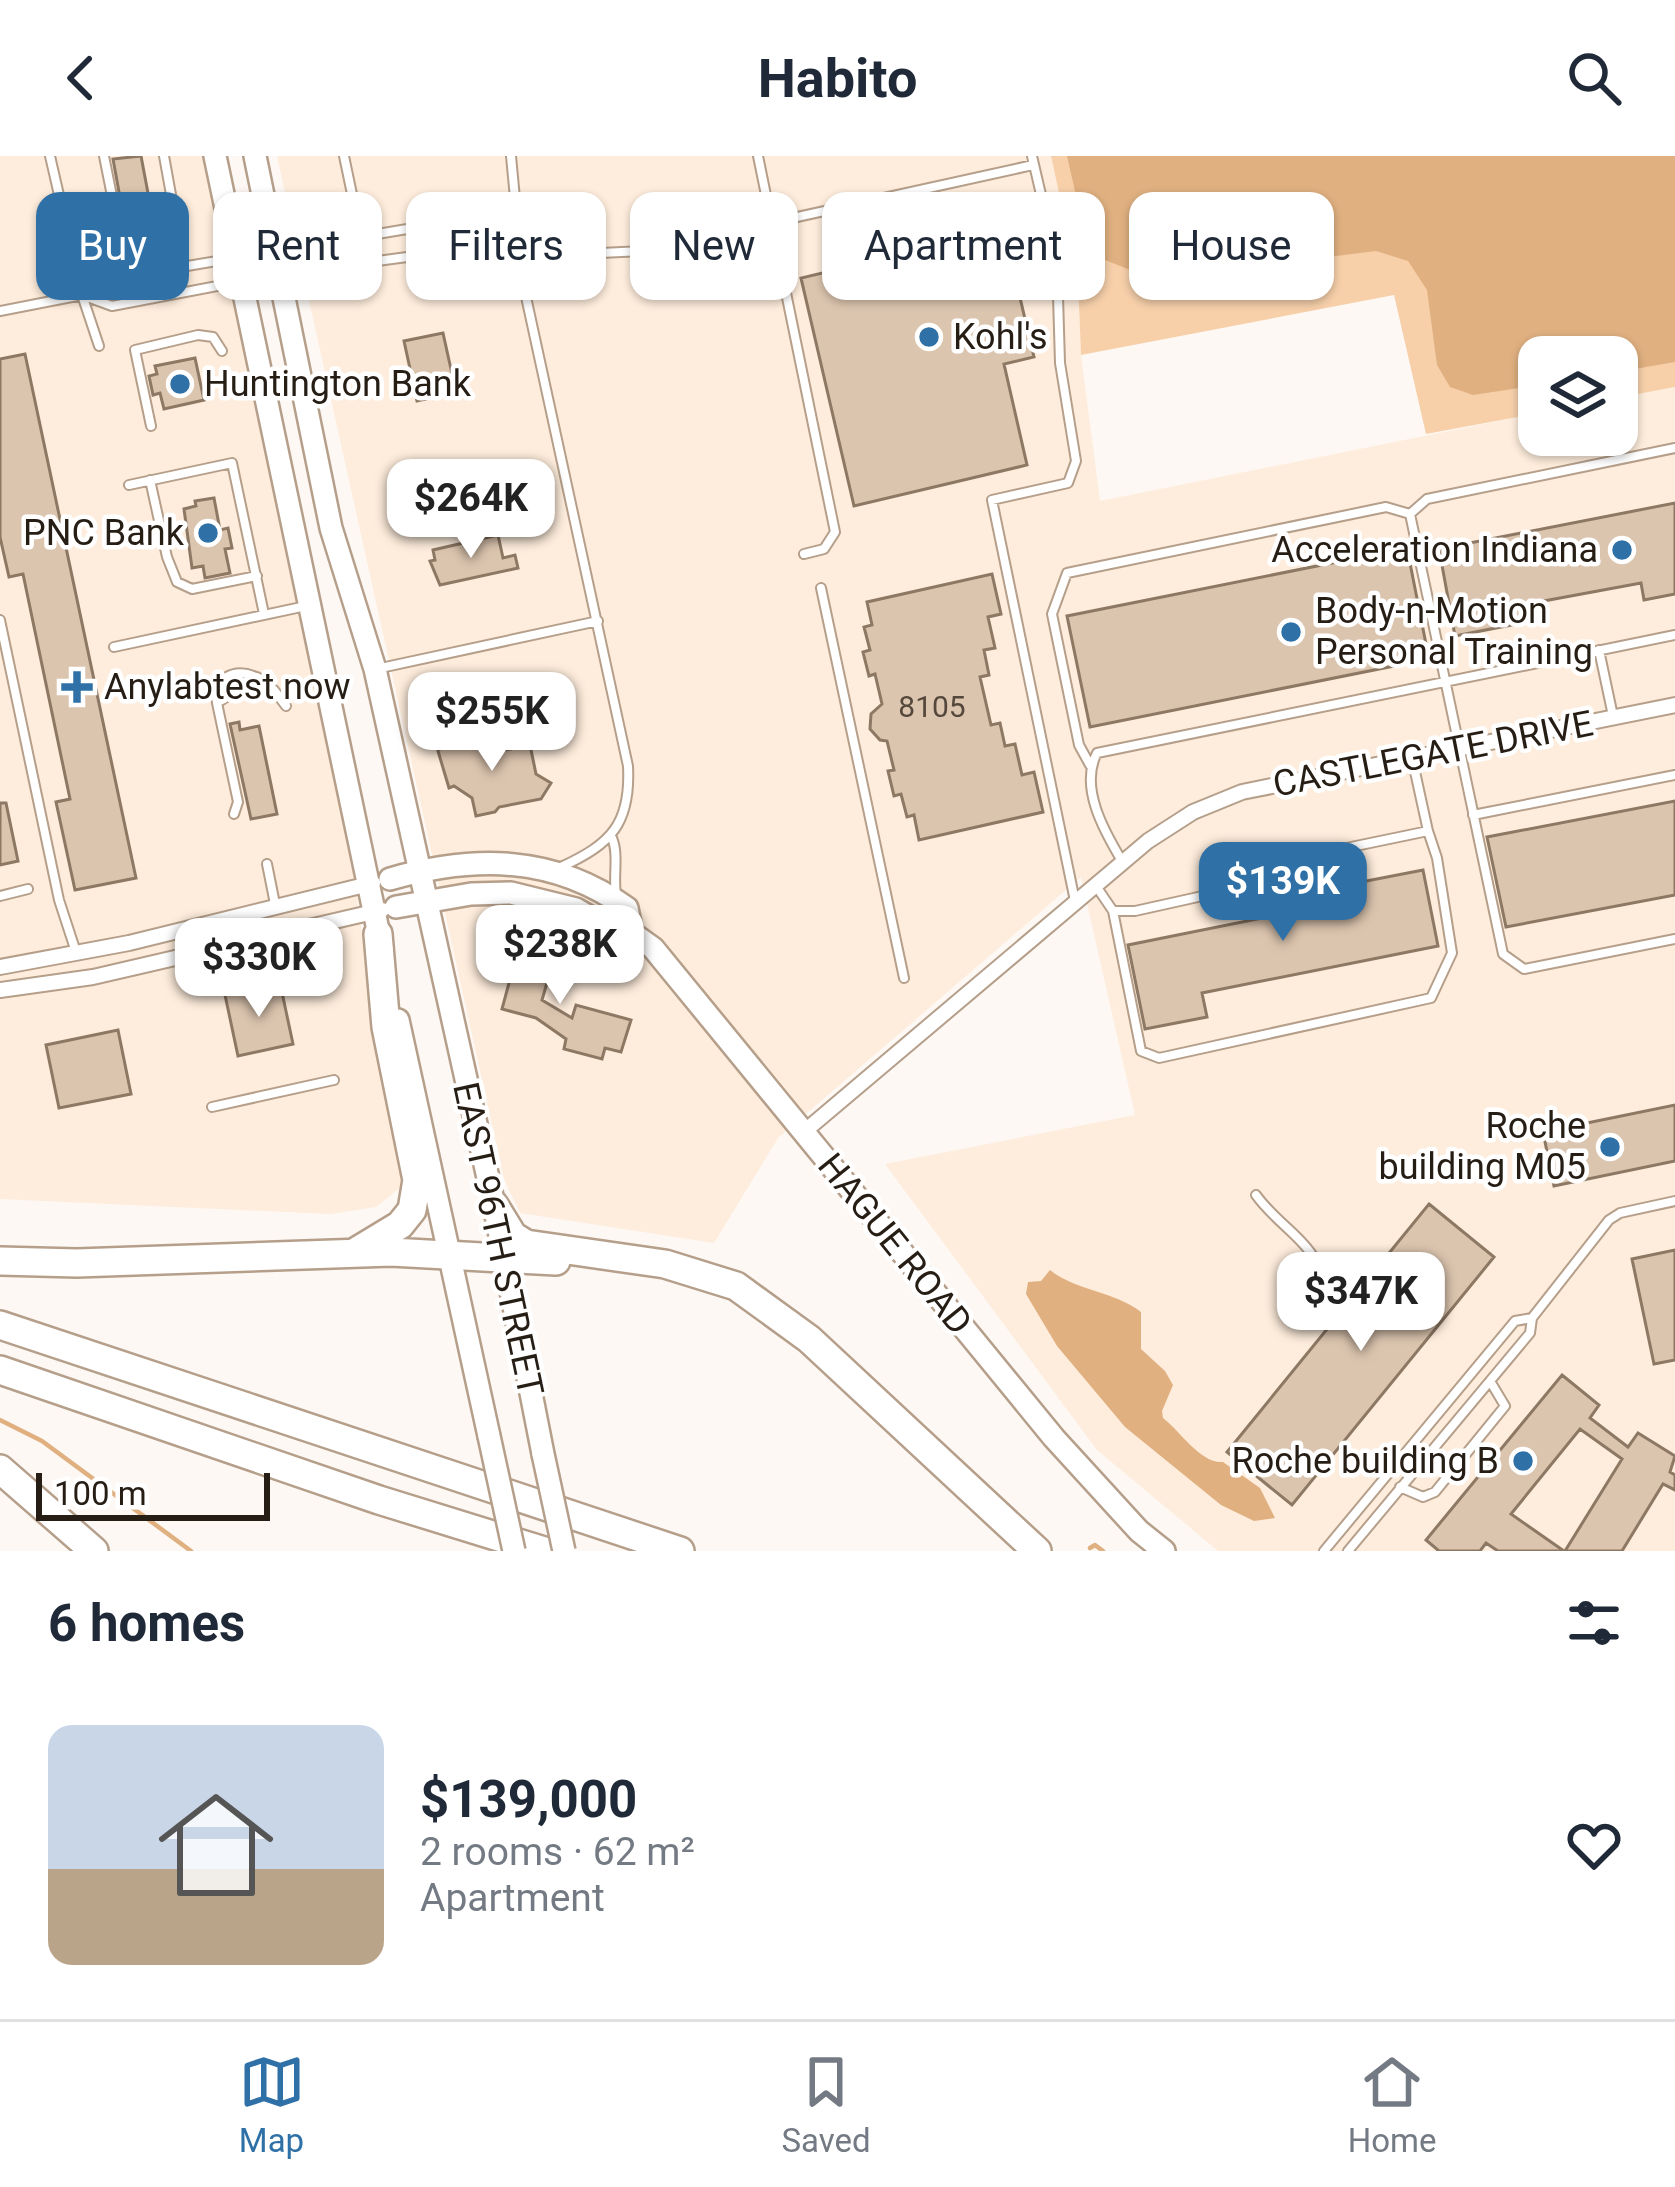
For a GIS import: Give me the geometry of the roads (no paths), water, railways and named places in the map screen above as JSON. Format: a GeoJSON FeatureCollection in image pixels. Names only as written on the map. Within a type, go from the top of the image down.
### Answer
{"type":"FeatureCollection","features":[{"type":"Feature","properties":{"kind":"highway"},"geometry":{"type":"LineString","coordinates":[[353,1253],[400,1225],[412,1210],[417,1180],[386,1027],[383,918]]}},
{"type":"Feature","properties":{"kind":"highway"},"geometry":{"type":"LineString","coordinates":[[494,1205],[513,1236],[526,1244],[643,1260],[701,1274],[736,1286],[766,1305],[809,1339],[1037,1551]]}},
{"type":"Feature","properties":{"kind":"highway"},"geometry":{"type":"LineString","coordinates":[[0,1261],[77,1263],[353,1253],[562,1261],[589,1253]]}},
{"type":"Feature","properties":{"kind":"highway"},"geometry":{"type":"LineString","coordinates":[[0,1325],[680,1551]]}},
{"type":"Feature","properties":{"kind":"highway"},"geometry":{"type":"LineString","coordinates":[[0,1370],[379,1500],[544,1551]]}},
{"type":"Feature","properties":{"kind":"highway"},"geometry":{"type":"LineString","coordinates":[[0,1469],[94,1551]]}},
{"type":"Feature","properties":{"kind":"main road","name":"EAST 96TH STREET"},"geometry":{"type":"LineString","coordinates":[[215,156],[223,192]]}},
{"type":"Feature","properties":{"kind":"main road","name":"EAST 96TH STREET"},"geometry":{"type":"LineString","coordinates":[[255,156],[263,192]]}},
{"type":"Feature","properties":{"kind":"main road","name":"EAST 96TH STREET"},"geometry":{"type":"LineString","coordinates":[[245,300],[310,605],[380,881],[383,918],[514,1551]]}},
{"type":"Feature","properties":{"kind":"main road","name":"EAST 96TH STREET"},"geometry":{"type":"LineString","coordinates":[[286,300],[331,528],[375,669],[494,1205],[564,1551]]}},
{"type":"Feature","properties":{"kind":"main road"},"geometry":{"type":"LineString","coordinates":[[380,881],[490,861],[554,870],[617,901]]}},
{"type":"Feature","properties":{"kind":"main road","name":"HAGUE ROAD"},"geometry":{"type":"LineString","coordinates":[[383,918],[425,901],[511,893],[576,909],[614,932],[632,933]]}},
{"type":"Feature","properties":{"kind":"main road","name":"HAGUE ROAD"},"geometry":{"type":"LineString","coordinates":[[617,901],[627,908],[632,933],[669,966],[1054,1438],[1139,1531],[1164,1551]]}},
{"type":"Feature","properties":{"kind":"street","name":"CASTLEGATE DRIVE"},"geometry":{"type":"LineString","coordinates":[[805,1132],[1095,885],[1180,820],[1235,794],[1675,705]]}},
{"type":"Feature","properties":{"kind":"street"},"geometry":{"type":"LineString","coordinates":[[0,967],[276,910],[380,881]]}},
{"type":"Feature","properties":{"kind":"street"},"geometry":{"type":"LineString","coordinates":[[0,990],[93,977],[280,935],[383,918]]}},
{"type":"Feature","properties":{"kind":"lane"},"geometry":{"type":"LineString","coordinates":[[50,156],[58,192]]}},
{"type":"Feature","properties":{"kind":"lane"},"geometry":{"type":"LineString","coordinates":[[104,156],[111,192]]}},
{"type":"Feature","properties":{"kind":"lane"},"geometry":{"type":"LineString","coordinates":[[164,156],[171,192]]}},
{"type":"Feature","properties":{"kind":"lane"},"geometry":{"type":"LineString","coordinates":[[344,156],[352,192]]}},
{"type":"Feature","properties":{"kind":"lane"},"geometry":{"type":"LineString","coordinates":[[511,156],[514,192]]}},
{"type":"Feature","properties":{"kind":"lane"},"geometry":{"type":"LineString","coordinates":[[758,156],[765,192]]}},
{"type":"Feature","properties":{"kind":"lane"},"geometry":{"type":"LineString","coordinates":[[798,219],[1033,160],[1057,263],[1060,363],[1076,461],[1068,483],[992,500],[1076,902]]}},
{"type":"Feature","properties":{"kind":"lane"},"geometry":{"type":"LineString","coordinates":[[0,311],[56,300]]}},
{"type":"Feature","properties":{"kind":"lane"},"geometry":{"type":"LineString","coordinates":[[84,300],[99,346]]}},
{"type":"Feature","properties":{"kind":"lane"},"geometry":{"type":"LineString","coordinates":[[96,300],[112,306],[143,300]]}},
{"type":"Feature","properties":{"kind":"lane"},"geometry":{"type":"LineString","coordinates":[[529,300],[629,784],[626,806],[612,838],[554,870]]}},
{"type":"Feature","properties":{"kind":"lane"},"geometry":{"type":"LineString","coordinates":[[786,300],[835,532],[824,549],[804,554]]}},
{"type":"Feature","properties":{"kind":"lane"},"geometry":{"type":"LineString","coordinates":[[151,425],[135,350],[198,335],[213,337],[222,351]]}},
{"type":"Feature","properties":{"kind":"lane"},"geometry":{"type":"LineString","coordinates":[[1410,514],[1427,499],[1675,448]]}},
{"type":"Feature","properties":{"kind":"lane"},"geometry":{"type":"LineString","coordinates":[[129,484],[232,463],[264,614]]}},
{"type":"Feature","properties":{"kind":"lane"},"geometry":{"type":"LineString","coordinates":[[150,480],[177,582],[192,589],[256,577]]}},
{"type":"Feature","properties":{"kind":"lane"},"geometry":{"type":"LineString","coordinates":[[1123,862],[1105,832],[1090,766],[1079,745],[1052,614],[1066,573],[1386,507],[1410,514]]}},
{"type":"Feature","properties":{"kind":"lane"},"geometry":{"type":"LineString","coordinates":[[1410,514],[1503,954],[1524,969],[1675,938]]}},
{"type":"Feature","properties":{"kind":"lane"},"geometry":{"type":"LineString","coordinates":[[821,587],[904,978]]}},
{"type":"Feature","properties":{"kind":"lane"},"geometry":{"type":"LineString","coordinates":[[114,647],[310,605]]}},
{"type":"Feature","properties":{"kind":"lane"},"geometry":{"type":"LineString","coordinates":[[0,620],[58,900],[77,953]]}},
{"type":"Feature","properties":{"kind":"lane"},"geometry":{"type":"LineString","coordinates":[[375,669],[598,621]]}},
{"type":"Feature","properties":{"kind":"lane"},"geometry":{"type":"LineString","coordinates":[[1090,766],[1097,753],[1675,635]]}},
{"type":"Feature","properties":{"kind":"lane"},"geometry":{"type":"LineString","coordinates":[[1599,650],[1613,718]]}},
{"type":"Feature","properties":{"kind":"lane"},"geometry":{"type":"LineString","coordinates":[[234,814],[238,802],[214,689],[223,677],[244,672],[274,690],[286,706]]}},
{"type":"Feature","properties":{"kind":"lane"},"geometry":{"type":"LineString","coordinates":[[217,703],[257,677]]}},
{"type":"Feature","properties":{"kind":"lane"},"geometry":{"type":"LineString","coordinates":[[1095,885],[1113,910],[1141,1051],[1160,1058],[1431,998],[1452,952],[1437,857],[1412,758]]}},
{"type":"Feature","properties":{"kind":"lane"},"geometry":{"type":"LineString","coordinates":[[1473,815],[1675,776]]}},
{"type":"Feature","properties":{"kind":"lane"},"geometry":{"type":"LineString","coordinates":[[1113,910],[1135,910],[1252,885],[1298,858],[1428,831]]}},
{"type":"Feature","properties":{"kind":"lane"},"geometry":{"type":"LineString","coordinates":[[612,838],[617,850],[612,872],[617,901]]}},
{"type":"Feature","properties":{"kind":"lane"},"geometry":{"type":"LineString","coordinates":[[267,864],[276,910]]}},
{"type":"Feature","properties":{"kind":"lane"},"geometry":{"type":"LineString","coordinates":[[0,896],[28,890]]}},
{"type":"Feature","properties":{"kind":"lane"},"geometry":{"type":"LineString","coordinates":[[280,935],[290,972]]}},
{"type":"Feature","properties":{"kind":"lane"},"geometry":{"type":"LineString","coordinates":[[212,1106],[334,1080]]}},
{"type":"Feature","properties":{"kind":"lane"},"geometry":{"type":"LineString","coordinates":[[1256,1195],[1267,1210],[1298,1233],[1322,1268],[1326,1288]]}},
{"type":"Feature","properties":{"kind":"lane"},"geometry":{"type":"LineString","coordinates":[[1348,1551],[1530,1333],[1532,1318],[1609,1220],[1620,1213],[1675,1202]]}},
{"type":"Feature","properties":{"kind":"lane"},"geometry":{"type":"LineString","coordinates":[[1324,1551],[1515,1322],[1532,1318]]}},
{"type":"Feature","properties":{"kind":"lane"},"geometry":{"type":"LineString","coordinates":[[1400,1487],[1424,1497],[1435,1492],[1505,1406],[1490,1380]]}},
{"type":"Feature","properties":{"kind":"waterway"},"geometry":{"type":"LineString","coordinates":[[0,1420],[42,1441],[191,1551]]}},
{"type":"Feature","properties":{"kind":"waterway"},"geometry":{"type":"LineString","coordinates":[[1090,1548],[1095,1545],[1103,1551]]}},
{"type":"Feature","properties":{"kind":"place","name":"Kohl's"},"geometry":{"type":"Point","coordinates":[929,337]}},
{"type":"Feature","properties":{"kind":"place","name":"Huntington Bank"},"geometry":{"type":"Point","coordinates":[180,384]}},
{"type":"Feature","properties":{"kind":"place","name":"PNC Bank"},"geometry":{"type":"Point","coordinates":[208,533]}},
{"type":"Feature","properties":{"kind":"place","name":"Acceleration Indiana"},"geometry":{"type":"Point","coordinates":[1622,550]}},
{"type":"Feature","properties":{"kind":"place","name":"Body-n-Motion Personal Training"},"geometry":{"type":"Point","coordinates":[1291,632]}},
{"type":"Feature","properties":{"kind":"place","name":"Anylabtest now"},"geometry":{"type":"Point","coordinates":[77,687]}},
{"type":"Feature","properties":{"kind":"place","name":"Roche building M05"},"geometry":{"type":"Point","coordinates":[1610,1147]}},
{"type":"Feature","properties":{"kind":"place","name":"Roche building B"},"geometry":{"type":"Point","coordinates":[1523,1461]}}]}
